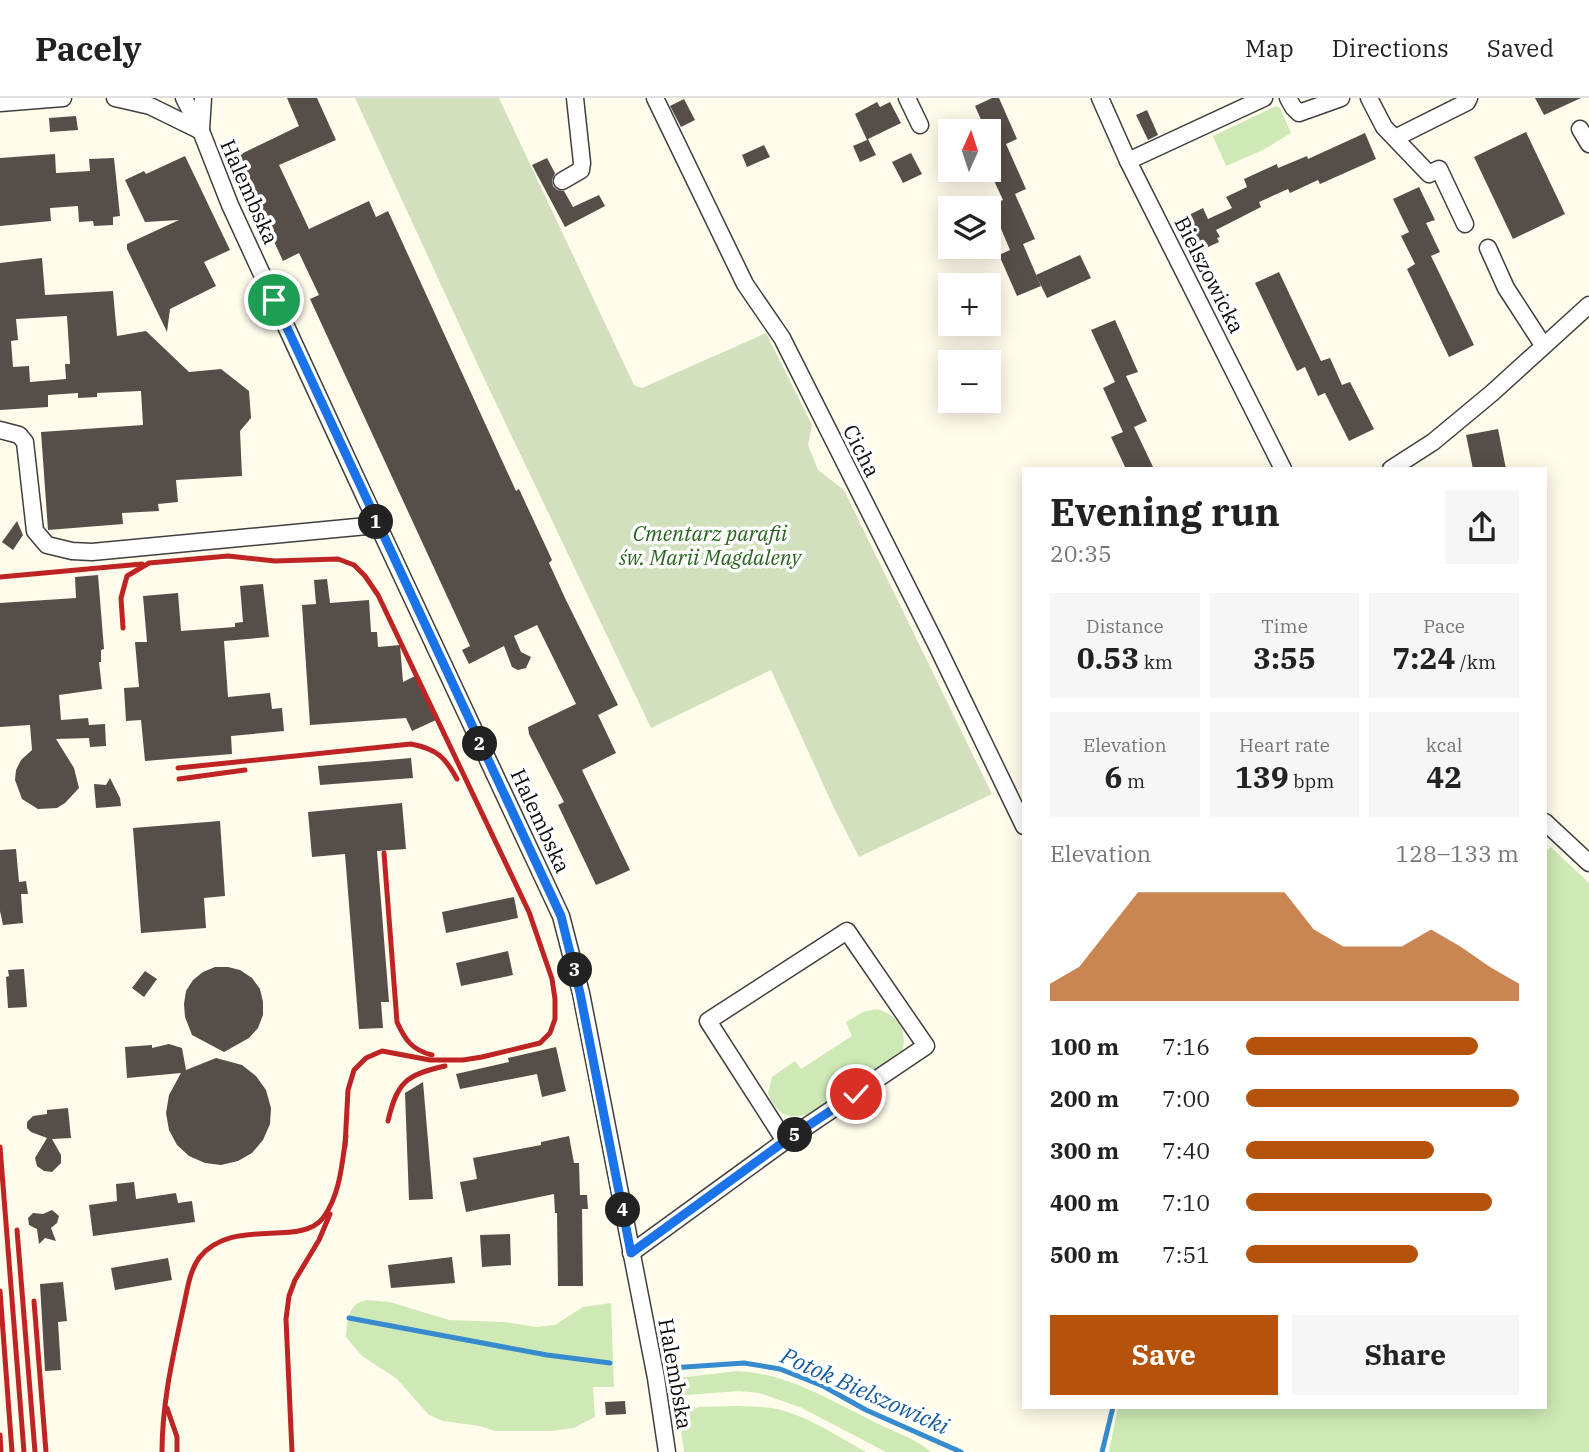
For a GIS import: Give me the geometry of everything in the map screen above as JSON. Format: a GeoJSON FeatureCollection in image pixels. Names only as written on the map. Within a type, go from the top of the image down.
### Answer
{"type":"FeatureCollection","features":[{"type":"Feature","properties":{"kind":"street"},"geometry":{"type":"LineString","coordinates":[[0,103],[63,98]]}},
{"type":"Feature","properties":{"kind":"street","name":"Halembska"},"geometry":{"type":"LineString","coordinates":[[115,98],[150,106],[201,131]]}},
{"type":"Feature","properties":{"kind":"street","name":"Halembska"},"geometry":{"type":"LineString","coordinates":[[184,98],[201,131],[230,205],[561,916],[583,1006],[656,1378],[667,1452]]}},
{"type":"Feature","properties":{"kind":"street","name":"Halembska"},"geometry":{"type":"LineString","coordinates":[[201,131],[203,98]]}},
{"type":"Feature","properties":{"kind":"street"},"geometry":{"type":"LineString","coordinates":[[562,181],[581,170],[575,98]]}},
{"type":"Feature","properties":{"kind":"street","name":"Cicha"},"geometry":{"type":"LineString","coordinates":[[655,98],[745,284],[782,338],[1022,822]]}},
{"type":"Feature","properties":{"kind":"street"},"geometry":{"type":"LineString","coordinates":[[908,98],[920,125]]}},
{"type":"Feature","properties":{"kind":"street","name":"Bielszowicka"},"geometry":{"type":"LineString","coordinates":[[1100,98],[1128,161],[1282,467]]}},
{"type":"Feature","properties":{"kind":"street"},"geometry":{"type":"LineString","coordinates":[[1128,161],[1264,98]]}},
{"type":"Feature","properties":{"kind":"street"},"geometry":{"type":"LineString","coordinates":[[1288,98],[1299,113],[1341,98]]}},
{"type":"Feature","properties":{"kind":"street"},"geometry":{"type":"LineString","coordinates":[[1369,98],[1384,127],[1429,174],[1439,169],[1465,224]]}},
{"type":"Feature","properties":{"kind":"street"},"geometry":{"type":"LineString","coordinates":[[1395,138],[1467,102],[1469,98]]}},
{"type":"Feature","properties":{"kind":"street"},"geometry":{"type":"LineString","coordinates":[[1580,129],[1589,144]]}},
{"type":"Feature","properties":{"kind":"street"},"geometry":{"type":"LineString","coordinates":[[1488,248],[1506,288],[1543,345]]}},
{"type":"Feature","properties":{"kind":"street"},"geometry":{"type":"LineString","coordinates":[[1394,467],[1433,442],[1492,393],[1589,305]]}},
{"type":"Feature","properties":{"kind":"street"},"geometry":{"type":"LineString","coordinates":[[0,430],[19,435],[24,442],[35,531],[47,545],[60,549],[92,552],[367,526],[376,520]]}},
{"type":"Feature","properties":{"kind":"street"},"geometry":{"type":"LineString","coordinates":[[1547,824],[1589,863]]}},
{"type":"Feature","properties":{"kind":"street"},"geometry":{"type":"LineString","coordinates":[[631,1253],[785,1141],[926,1046],[847,932],[708,1021],[785,1141]]}},
{"type":"Feature","properties":{"kind":"green space","name":"Cmentarz parafii św. Marii Magdaleny"},"geometry":{"type":"Polygon","coordinates":[[[355,98],[499,98],[634,385],[642,388],[766,333],[812,425],[808,445],[818,470],[844,490],[992,794],[859,857],[771,670],[651,728],[483,376],[355,98]]]}},
{"type":"Feature","properties":{"kind":"green space"},"geometry":{"type":"Polygon","coordinates":[[[1276,106],[1280,108],[1291,133],[1263,150],[1226,166],[1213,136],[1276,106]]]}},
{"type":"Feature","properties":{"kind":"green space"},"geometry":{"type":"Polygon","coordinates":[[[1551,847],[1589,883],[1589,1452],[1109,1452],[1118,1409],[1547,1409],[1547,850],[1551,847]]]}},
{"type":"Feature","properties":{"kind":"green space"},"geometry":{"type":"Polygon","coordinates":[[[876,1009],[890,1015],[900,1025],[904,1038],[902,1053],[898,1052],[886,1066],[811,1113],[786,1115],[776,1107],[768,1093],[772,1077],[795,1061],[801,1069],[852,1036],[846,1022],[863,1012],[876,1009]]]}},
{"type":"Feature","properties":{"kind":"green space"},"geometry":{"type":"Polygon","coordinates":[[[366,1300],[390,1302],[449,1320],[504,1322],[537,1327],[555,1325],[583,1307],[611,1303],[614,1387],[593,1387],[595,1417],[574,1428],[495,1431],[443,1421],[429,1415],[397,1379],[362,1356],[346,1337],[352,1309],[366,1300]]]}},
{"type":"Feature","properties":{"kind":"green space"},"geometry":{"type":"Polygon","coordinates":[[[737,1371],[776,1377],[794,1383],[908,1437],[931,1452],[886,1452],[800,1407],[759,1393],[739,1391],[674,1396],[670,1379],[737,1371]]]}},
{"type":"Feature","properties":{"kind":"green space"},"geometry":{"type":"Polygon","coordinates":[[[699,1407],[772,1408],[797,1415],[866,1452],[684,1452],[679,1416],[681,1412],[699,1407]]]}},
{"type":"Feature","properties":{"kind":"building"},"geometry":{"type":"Polygon","coordinates":[[[287,98],[317,98],[336,140],[279,165],[309,229],[369,201],[376,217],[388,211],[516,491],[519,489],[552,560],[549,563],[565,598],[618,705],[598,715],[616,753],[582,770],[630,870],[596,885],[558,805],[564,802],[529,734],[528,727],[576,704],[537,625],[514,636],[521,652],[531,657],[526,668],[518,670],[512,667],[504,646],[469,664],[462,650],[470,646],[310,299],[319,295],[299,253],[283,261],[235,157],[299,126],[287,98]]]}},
{"type":"Feature","properties":{"kind":"building"},"geometry":{"type":"Polygon","coordinates":[[[992,98],[999,98],[1017,139],[1006,144],[1026,189],[1015,194],[1035,239],[1023,244],[1041,286],[1017,296],[1001,259],[1001,254],[1010,250],[1001,229],[1003,200],[995,182],[1001,182],[1001,119],[981,119],[975,106],[992,98]]]}},
{"type":"Feature","properties":{"kind":"building"},"geometry":{"type":"Polygon","coordinates":[[[1535,98],[1581,98],[1544,115],[1535,98]]]}},
{"type":"Feature","properties":{"kind":"building"},"geometry":{"type":"Polygon","coordinates":[[[684,99],[695,120],[681,127],[670,106],[684,99]]]}},
{"type":"Feature","properties":{"kind":"building"},"geometry":{"type":"Polygon","coordinates":[[[877,102],[880,107],[890,102],[901,123],[868,139],[876,155],[860,162],[853,146],[867,140],[855,114],[877,102]]]}},
{"type":"Feature","properties":{"kind":"building"},"geometry":{"type":"Polygon","coordinates":[[[1147,110],[1158,135],[1148,140],[1136,115],[1147,110]]]}},
{"type":"Feature","properties":{"kind":"building"},"geometry":{"type":"Polygon","coordinates":[[[76,116],[78,130],[50,132],[49,118],[76,116]]]}},
{"type":"Feature","properties":{"kind":"building"},"geometry":{"type":"Polygon","coordinates":[[[1526,132],[1565,214],[1513,239],[1474,157],[1526,132]]]}},
{"type":"Feature","properties":{"kind":"building"},"geometry":{"type":"Polygon","coordinates":[[[1365,133],[1376,159],[1320,184],[1318,180],[1290,193],[1288,189],[1259,202],[1261,207],[1216,230],[1220,237],[1217,238],[1219,242],[1193,254],[1177,221],[1203,208],[1208,219],[1232,208],[1226,197],[1247,187],[1244,179],[1277,164],[1278,168],[1307,156],[1308,159],[1365,133]]]}},
{"type":"Feature","properties":{"kind":"building"},"geometry":{"type":"Polygon","coordinates":[[[764,145],[770,157],[747,167],[742,155],[764,145]]]}},
{"type":"Feature","properties":{"kind":"building"},"geometry":{"type":"Polygon","coordinates":[[[911,153],[922,174],[903,183],[892,162],[911,153]]]}},
{"type":"Feature","properties":{"kind":"building"},"geometry":{"type":"Polygon","coordinates":[[[55,154],[56,173],[90,171],[89,159],[114,158],[120,216],[113,217],[113,225],[94,226],[93,221],[79,222],[78,206],[50,208],[51,221],[0,226],[0,158],[55,154]]]}},
{"type":"Feature","properties":{"kind":"building"},"geometry":{"type":"Polygon","coordinates":[[[185,156],[230,250],[204,262],[216,286],[170,309],[167,332],[127,244],[179,220],[145,222],[125,180],[144,171],[146,174],[185,156]]]}},
{"type":"Feature","properties":{"kind":"building"},"geometry":{"type":"Polygon","coordinates":[[[547,158],[555,173],[553,186],[564,191],[573,207],[599,195],[605,206],[565,227],[532,165],[547,158]]]}},
{"type":"Feature","properties":{"kind":"building"},"geometry":{"type":"Polygon","coordinates":[[[1419,187],[1435,220],[1426,223],[1440,252],[1431,256],[1474,345],[1449,357],[1407,269],[1415,264],[1401,236],[1409,232],[1393,199],[1419,187]]]}},
{"type":"Feature","properties":{"kind":"building"},"geometry":{"type":"Polygon","coordinates":[[[1080,255],[1091,278],[1047,298],[1036,275],[1080,255]]]}},
{"type":"Feature","properties":{"kind":"building"},"geometry":{"type":"Polygon","coordinates":[[[42,258],[45,295],[113,291],[117,336],[146,331],[189,372],[221,369],[249,391],[251,418],[240,431],[242,476],[176,480],[178,502],[158,504],[159,511],[122,513],[123,524],[48,530],[41,432],[143,425],[141,391],[97,393],[97,397],[78,398],[78,393],[48,395],[48,407],[0,410],[0,263],[42,258]],[[67,316],[16,319],[18,340],[11,341],[13,367],[29,366],[30,382],[66,379],[65,364],[70,364],[67,316]]]}},
{"type":"Feature","properties":{"kind":"building"},"geometry":{"type":"Polygon","coordinates":[[[1279,272],[1321,361],[1330,358],[1342,385],[1350,382],[1374,429],[1349,441],[1325,393],[1318,396],[1305,367],[1297,371],[1255,283],[1279,272]]]}},
{"type":"Feature","properties":{"kind":"building"},"geometry":{"type":"Polygon","coordinates":[[[1115,320],[1138,372],[1126,376],[1147,421],[1134,427],[1153,467],[1125,467],[1111,437],[1123,432],[1103,388],[1115,382],[1091,330],[1115,320]]]}},
{"type":"Feature","properties":{"kind":"building"},"geometry":{"type":"Polygon","coordinates":[[[1498,429],[1506,467],[1473,467],[1466,435],[1498,429]]]}},
{"type":"Feature","properties":{"kind":"building"},"geometry":{"type":"Polygon","coordinates":[[[17,521],[23,535],[13,550],[2,542],[17,521]]]}},
{"type":"Feature","properties":{"kind":"building"},"geometry":{"type":"Polygon","coordinates":[[[98,575],[104,649],[101,650],[99,662],[102,689],[59,695],[61,720],[88,718],[89,725],[105,724],[106,746],[90,747],[89,738],[56,739],[74,768],[79,788],[57,808],[38,809],[22,799],[15,780],[21,760],[32,750],[30,725],[0,727],[0,603],[76,598],[75,577],[98,575]]]}},
{"type":"Feature","properties":{"kind":"building"},"geometry":{"type":"Polygon","coordinates":[[[327,579],[330,603],[369,600],[371,632],[377,632],[378,647],[400,645],[403,682],[415,676],[436,720],[412,731],[406,718],[310,725],[302,605],[316,604],[314,580],[327,579]]]}},
{"type":"Feature","properties":{"kind":"building"},"geometry":{"type":"Polygon","coordinates":[[[263,584],[269,637],[224,641],[228,697],[270,693],[272,709],[282,708],[284,731],[231,736],[232,754],[145,761],[141,720],[126,721],[124,688],[139,687],[135,642],[147,642],[143,596],[178,593],[181,631],[235,627],[235,623],[243,622],[240,586],[263,584]]]}},
{"type":"Feature","properties":{"kind":"building"},"geometry":{"type":"Polygon","coordinates":[[[411,758],[413,778],[320,785],[318,766],[411,758]]]}},
{"type":"Feature","properties":{"kind":"building"},"geometry":{"type":"Polygon","coordinates":[[[110,778],[121,806],[96,808],[94,784],[106,785],[110,778]]]}},
{"type":"Feature","properties":{"kind":"building"},"geometry":{"type":"Polygon","coordinates":[[[402,803],[406,849],[377,851],[389,1002],[381,1002],[383,1028],[359,1029],[345,854],[312,857],[308,812],[402,803]]]}},
{"type":"Feature","properties":{"kind":"building"},"geometry":{"type":"Polygon","coordinates":[[[220,821],[225,896],[204,898],[206,928],[141,933],[133,828],[220,821]]]}},
{"type":"Feature","properties":{"kind":"building"},"geometry":{"type":"Polygon","coordinates":[[[16,849],[19,882],[26,881],[28,894],[21,894],[23,923],[3,925],[0,911],[0,850],[16,849]]]}},
{"type":"Feature","properties":{"kind":"building"},"geometry":{"type":"Polygon","coordinates":[[[514,897],[518,918],[446,933],[442,912],[514,897]]]}},
{"type":"Feature","properties":{"kind":"building"},"geometry":{"type":"Polygon","coordinates":[[[508,951],[513,975],[461,986],[456,963],[508,951]]]}},
{"type":"Feature","properties":{"kind":"building"},"geometry":{"type":"Polygon","coordinates":[[[215,967],[240,970],[252,978],[260,989],[263,1002],[263,1015],[258,1028],[249,1038],[224,1052],[192,1035],[185,1017],[186,991],[193,980],[215,967]]]}},
{"type":"Feature","properties":{"kind":"building"},"geometry":{"type":"Polygon","coordinates":[[[24,969],[27,1007],[8,1008],[8,970],[24,969]]]}},
{"type":"Feature","properties":{"kind":"building"},"geometry":{"type":"Polygon","coordinates":[[[145,971],[157,979],[144,997],[132,988],[145,971]]]}},
{"type":"Feature","properties":{"kind":"building"},"geometry":{"type":"Polygon","coordinates":[[[169,1044],[182,1048],[186,1070],[216,1058],[242,1065],[256,1076],[266,1090],[271,1108],[270,1124],[263,1140],[252,1153],[238,1161],[221,1165],[205,1163],[189,1156],[177,1145],[169,1130],[166,1113],[169,1095],[181,1073],[127,1078],[125,1047],[152,1045],[152,1048],[169,1044]]]}},
{"type":"Feature","properties":{"kind":"building"},"geometry":{"type":"Polygon","coordinates":[[[556,1047],[566,1091],[542,1097],[537,1074],[460,1089],[456,1074],[509,1062],[508,1058],[556,1047]]]}},
{"type":"Feature","properties":{"kind":"building"},"geometry":{"type":"Polygon","coordinates":[[[423,1082],[433,1199],[409,1200],[405,1093],[423,1082]]]}},
{"type":"Feature","properties":{"kind":"building"},"geometry":{"type":"Polygon","coordinates":[[[68,1108],[71,1138],[52,1139],[61,1155],[61,1163],[52,1172],[44,1171],[37,1166],[35,1158],[47,1138],[31,1132],[27,1128],[27,1122],[33,1116],[47,1114],[47,1110],[68,1108]]]}},
{"type":"Feature","properties":{"kind":"building"},"geometry":{"type":"Polygon","coordinates":[[[569,1136],[574,1163],[579,1163],[580,1195],[587,1195],[588,1209],[582,1209],[583,1286],[558,1286],[557,1213],[554,1194],[466,1212],[460,1182],[477,1179],[473,1158],[541,1145],[541,1142],[569,1136]]]}},
{"type":"Feature","properties":{"kind":"building"},"geometry":{"type":"Polygon","coordinates":[[[134,1182],[136,1199],[176,1193],[178,1203],[192,1201],[195,1222],[93,1236],[89,1205],[117,1201],[116,1184],[134,1182]]]}},
{"type":"Feature","properties":{"kind":"building"},"geometry":{"type":"Polygon","coordinates":[[[52,1210],[59,1216],[57,1223],[51,1228],[56,1241],[45,1238],[39,1244],[37,1229],[29,1225],[28,1218],[33,1213],[43,1214],[52,1210]]]}},
{"type":"Feature","properties":{"kind":"building"},"geometry":{"type":"Polygon","coordinates":[[[510,1234],[511,1265],[482,1267],[480,1235],[510,1234]]]}},
{"type":"Feature","properties":{"kind":"building"},"geometry":{"type":"Polygon","coordinates":[[[452,1257],[455,1283],[391,1288],[388,1265],[452,1257]]]}},
{"type":"Feature","properties":{"kind":"building"},"geometry":{"type":"Polygon","coordinates":[[[168,1258],[172,1280],[115,1290],[111,1268],[168,1258]]]}},
{"type":"Feature","properties":{"kind":"building"},"geometry":{"type":"Polygon","coordinates":[[[63,1282],[67,1321],[58,1322],[61,1370],[45,1371],[40,1284],[63,1282]]]}},
{"type":"Feature","properties":{"kind":"building"},"geometry":{"type":"Polygon","coordinates":[[[625,1401],[626,1414],[606,1415],[605,1402],[625,1401]]]}},
{"type":"Feature","properties":{"kind":"waterway","name":"Potok Bielszowicki"},"geometry":{"type":"LineString","coordinates":[[349,1318],[547,1355],[610,1363]]}},
{"type":"Feature","properties":{"kind":"waterway","name":"Potok Bielszowicki"},"geometry":{"type":"LineString","coordinates":[[671,1368],[744,1363],[780,1369],[823,1386],[866,1410],[961,1452]]}},
{"type":"Feature","properties":{"kind":"waterway"},"geometry":{"type":"LineString","coordinates":[[1102,1452],[1113,1409]]}},
{"type":"Feature","properties":{"kind":"railway"},"geometry":{"type":"LineString","coordinates":[[123,628],[121,598],[127,576],[149,563],[228,556],[275,561],[338,559],[354,565],[378,595],[529,912],[552,979],[555,1019],[550,1033],[540,1043],[463,1060],[430,1060],[382,1051],[366,1058],[354,1070],[348,1090],[345,1146]]}},
{"type":"Feature","properties":{"kind":"railway"},"geometry":{"type":"LineString","coordinates":[[0,577],[142,564]]}},
{"type":"Feature","properties":{"kind":"railway"},"geometry":{"type":"LineString","coordinates":[[178,768],[411,744],[427,748],[439,755],[457,779]]}},
{"type":"Feature","properties":{"kind":"railway"},"geometry":{"type":"LineString","coordinates":[[179,779],[245,770]]}},
{"type":"Feature","properties":{"kind":"railway"},"geometry":{"type":"LineString","coordinates":[[384,853],[397,1022],[410,1043],[432,1055]]}},
{"type":"Feature","properties":{"kind":"railway"},"geometry":{"type":"LineString","coordinates":[[388,1121],[395,1097],[405,1082],[421,1073],[445,1066]]}},
{"type":"Feature","properties":{"kind":"railway"},"geometry":{"type":"LineString","coordinates":[[162,1452],[169,1380],[187,1289],[199,1258],[213,1245],[229,1238],[299,1231],[312,1227],[323,1218],[337,1189],[346,1136]]}},
{"type":"Feature","properties":{"kind":"railway"},"geometry":{"type":"LineString","coordinates":[[0,1147],[24,1452]]}},
{"type":"Feature","properties":{"kind":"railway"},"geometry":{"type":"LineString","coordinates":[[292,1452],[286,1319],[289,1296],[330,1214]]}},
{"type":"Feature","properties":{"kind":"railway"},"geometry":{"type":"LineString","coordinates":[[17,1230],[35,1452]]}},
{"type":"Feature","properties":{"kind":"railway"},"geometry":{"type":"LineString","coordinates":[[0,1291],[12,1452]]}},
{"type":"Feature","properties":{"kind":"railway"},"geometry":{"type":"LineString","coordinates":[[34,1301],[46,1452]]}},
{"type":"Feature","properties":{"kind":"railway"},"geometry":{"type":"LineString","coordinates":[[167,1408],[177,1437],[177,1452]]}},
{"type":"Feature","properties":{"kind":"railway"},"geometry":{"type":"LineString","coordinates":[[0,1435],[1,1452]]}},
{"type":"Feature","properties":{"kind":"route"},"geometry":{"type":"LineString","coordinates":[[274,300],[561,916],[580,993],[631,1253],[785,1141],[856,1094]]}}]}
